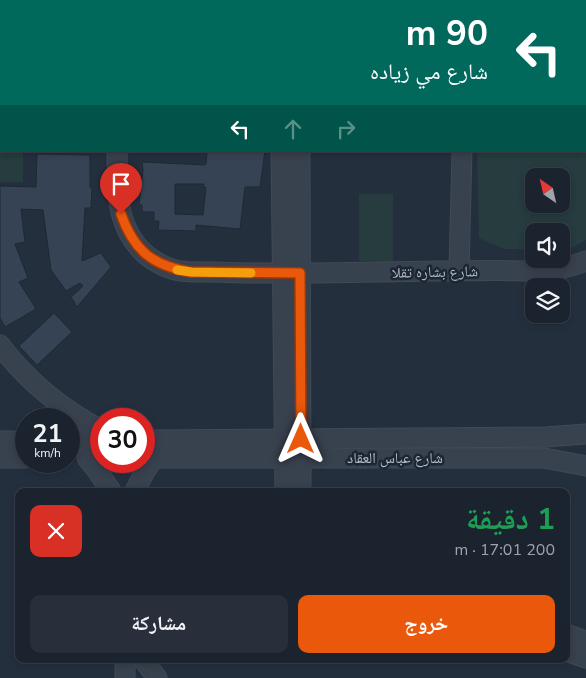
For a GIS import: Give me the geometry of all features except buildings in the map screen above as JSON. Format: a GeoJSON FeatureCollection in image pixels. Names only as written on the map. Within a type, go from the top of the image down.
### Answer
{"type":"FeatureCollection","features":[{"type":"Feature","properties":{"kind":"street","name":"شارع بشاره تقلا"},"geometry":{"type":"LineString","coordinates":[[117,152],[118,198],[126,230],[147,255],[160,264],[175,270],[191,272],[292,273],[540,271],[559,269],[586,261]]}},
{"type":"Feature","properties":{"kind":"street"},"geometry":{"type":"LineString","coordinates":[[282,152],[292,273]]}},
{"type":"Feature","properties":{"kind":"street"},"geometry":{"type":"LineString","coordinates":[[300,152],[292,273],[293,458],[300,488]]}},
{"type":"Feature","properties":{"kind":"street"},"geometry":{"type":"LineString","coordinates":[[459,271],[462,152]]}},
{"type":"Feature","properties":{"kind":"street"},"geometry":{"type":"LineString","coordinates":[[0,345],[34,383],[61,405],[90,423]]}},
{"type":"Feature","properties":{"kind":"street","name":"شارع عباس العقاد"},"geometry":{"type":"LineString","coordinates":[[155,440],[546,437],[586,434]]}},
{"type":"Feature","properties":{"kind":"street"},"geometry":{"type":"LineString","coordinates":[[0,441],[15,441]]}},
{"type":"Feature","properties":{"kind":"street"},"geometry":{"type":"LineString","coordinates":[[0,458],[15,458]]}},
{"type":"Feature","properties":{"kind":"street"},"geometry":{"type":"LineString","coordinates":[[86,458],[109,488]]}},
{"type":"Feature","properties":{"kind":"street","name":"شارع عباس العقاد"},"geometry":{"type":"LineString","coordinates":[[155,458],[544,458],[586,466]]}},
{"type":"Feature","properties":{"kind":"street"},"geometry":{"type":"LineString","coordinates":[[285,488],[293,458]]}},
{"type":"Feature","properties":{"kind":"street"},"geometry":{"type":"LineString","coordinates":[[136,488],[144,473]]}},
{"type":"Feature","properties":{"kind":"street"},"geometry":{"type":"LineString","coordinates":[[570,635],[586,641]]}},
{"type":"Feature","properties":{"kind":"street"},"geometry":{"type":"LineString","coordinates":[[570,652],[586,658]]}},
{"type":"Feature","properties":{"kind":"street"},"geometry":{"type":"LineString","coordinates":[[125,663],[125,678]]}},
{"type":"Feature","properties":{"kind":"street"},"geometry":{"type":"LineString","coordinates":[[146,663],[157,678]]}},
{"type":"Feature","properties":{"kind":"green space"},"geometry":{"type":"Polygon","coordinates":[[[0,152],[23,152],[23,182],[0,182],[0,152]]]}},
{"type":"Feature","properties":{"kind":"green space"},"geometry":{"type":"Polygon","coordinates":[[[477,152],[586,152],[586,240],[570,247],[570,223],[525,223],[525,249],[504,249],[479,238],[477,152]]]}},
{"type":"Feature","properties":{"kind":"green space"},"geometry":{"type":"Polygon","coordinates":[[[359,194],[393,194],[393,261],[359,261],[359,194]]]}},
{"type":"Feature","properties":{"kind":"slow traffic"},"geometry":{"type":"LineString","coordinates":[[177,270],[251,273]]}},
{"type":"Feature","properties":{"kind":"route"},"geometry":{"type":"LineString","coordinates":[[121,214],[126,230],[135,243],[160,264],[175,270],[191,272],[300,273],[301,439]]}}]}
